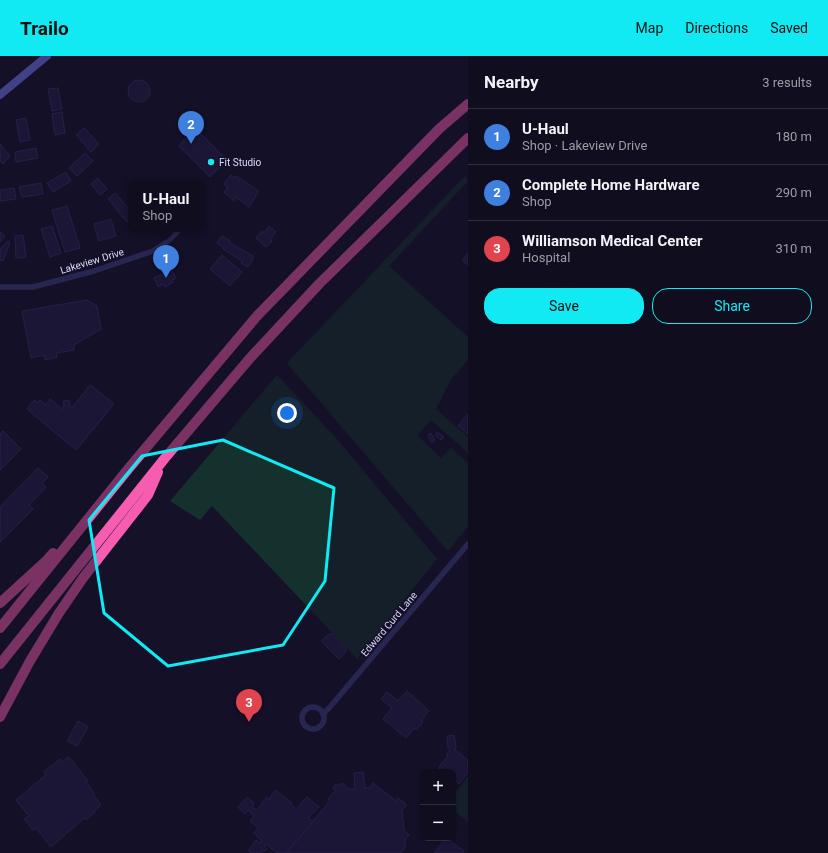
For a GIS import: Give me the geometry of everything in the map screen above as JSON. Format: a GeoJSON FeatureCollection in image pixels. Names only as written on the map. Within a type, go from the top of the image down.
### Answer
{"type":"FeatureCollection","features":[{"type":"Feature","properties":{"kind":"highway"},"geometry":{"type":"LineString","coordinates":[[0,628],[129,468],[257,316],[439,129],[468,104]]}},
{"type":"Feature","properties":{"kind":"highway"},"geometry":{"type":"LineString","coordinates":[[0,664],[165,458],[251,357],[319,284],[468,138]]}},
{"type":"Feature","properties":{"kind":"highway"},"geometry":{"type":"LineString","coordinates":[[0,717],[30,661],[59,613],[83,578],[148,495],[165,458]]}},
{"type":"Feature","properties":{"kind":"highway"},"geometry":{"type":"LineString","coordinates":[[0,603],[46,561],[78,521],[129,468]]}},
{"type":"Feature","properties":{"kind":"main road"},"geometry":{"type":"LineString","coordinates":[[0,95],[47,56]]}},
{"type":"Feature","properties":{"kind":"street","name":"Lakeview Drive"},"geometry":{"type":"LineString","coordinates":[[0,287],[33,287],[94,271],[153,251],[177,232]]}},
{"type":"Feature","properties":{"kind":"street","name":"Edward Curd Lane"},"geometry":{"type":"LineString","coordinates":[[323,714],[468,544]]}},
{"type":"Feature","properties":{"kind":"street"},"geometry":{"type":"LineString","coordinates":[[309,708],[317,708],[323,714],[324,722],[319,728],[316,729],[307,728],[302,721],[303,713],[309,708]]}},
{"type":"Feature","properties":{"kind":"highlighted area"},"geometry":{"type":"Polygon","coordinates":[[[223,440],[334,488],[325,581],[283,645],[168,666],[104,613],[89,520],[142,456],[223,440]]]}},
{"type":"Feature","properties":{"kind":"green space"},"geometry":{"type":"Polygon","coordinates":[[[465,176],[468,181],[389,266],[468,337],[468,360],[451,379],[436,409],[468,437],[468,453],[431,420],[417,435],[441,458],[451,448],[468,463],[468,526],[448,551],[287,363],[465,176]]]}},
{"type":"Feature","properties":{"kind":"green space"},"geometry":{"type":"Polygon","coordinates":[[[277,375],[337,439],[437,559],[357,659],[212,506],[200,520],[170,501],[277,375]]]}},
{"type":"Feature","properties":{"kind":"green space"},"geometry":{"type":"Polygon","coordinates":[[[468,776],[468,822],[456,812],[456,792],[468,776]]]}},
{"type":"Feature","properties":{"kind":"building"},"geometry":{"type":"Polygon","coordinates":[[[139,80],[147,83],[150,91],[147,99],[139,102],[131,99],[128,91],[131,83],[139,80]]]}},
{"type":"Feature","properties":{"kind":"building"},"geometry":{"type":"Polygon","coordinates":[[[58,88],[62,109],[52,111],[48,89],[58,88]]]}},
{"type":"Feature","properties":{"kind":"building"},"geometry":{"type":"Polygon","coordinates":[[[62,112],[65,133],[55,135],[52,114],[62,112]]]}},
{"type":"Feature","properties":{"kind":"building"},"geometry":{"type":"Polygon","coordinates":[[[26,118],[30,140],[20,142],[16,120],[26,118]]]}},
{"type":"Feature","properties":{"kind":"building"},"geometry":{"type":"Polygon","coordinates":[[[84,128],[99,144],[91,152],[76,135],[84,128]]]}},
{"type":"Feature","properties":{"kind":"building"},"geometry":{"type":"Polygon","coordinates":[[[195,128],[227,160],[210,177],[179,146],[195,128]]]}},
{"type":"Feature","properties":{"kind":"building"},"geometry":{"type":"Polygon","coordinates":[[[0,144],[10,156],[3,164],[0,161],[0,144]]]}},
{"type":"Feature","properties":{"kind":"building"},"geometry":{"type":"Polygon","coordinates":[[[36,148],[38,158],[16,162],[15,152],[36,148]]]}},
{"type":"Feature","properties":{"kind":"building"},"geometry":{"type":"Polygon","coordinates":[[[85,153],[93,161],[77,176],[69,168],[85,153]]]}},
{"type":"Feature","properties":{"kind":"building"},"geometry":{"type":"Polygon","coordinates":[[[66,172],[71,181],[53,192],[47,183],[66,172]]]}},
{"type":"Feature","properties":{"kind":"building"},"geometry":{"type":"Polygon","coordinates":[[[231,175],[234,178],[236,176],[259,191],[249,207],[236,197],[234,201],[224,192],[228,187],[224,184],[231,175]]]}},
{"type":"Feature","properties":{"kind":"building"},"geometry":{"type":"Polygon","coordinates":[[[98,178],[107,189],[100,195],[91,184],[98,178]]]}},
{"type":"Feature","properties":{"kind":"building"},"geometry":{"type":"Polygon","coordinates":[[[41,183],[43,194],[22,197],[19,187],[41,183]]]}},
{"type":"Feature","properties":{"kind":"building"},"geometry":{"type":"Polygon","coordinates":[[[14,188],[16,199],[0,201],[0,190],[14,188]]]}},
{"type":"Feature","properties":{"kind":"building"},"geometry":{"type":"Polygon","coordinates":[[[115,193],[128,208],[127,222],[108,199],[115,193]]]}},
{"type":"Feature","properties":{"kind":"building"},"geometry":{"type":"Polygon","coordinates":[[[67,206],[80,248],[65,252],[52,210],[67,206]]]}},
{"type":"Feature","properties":{"kind":"building"},"geometry":{"type":"Polygon","coordinates":[[[111,219],[116,236],[99,241],[94,224],[111,219]]]}},
{"type":"Feature","properties":{"kind":"building"},"geometry":{"type":"Polygon","coordinates":[[[52,226],[61,253],[50,257],[41,229],[52,226]]]}},
{"type":"Feature","properties":{"kind":"building"},"geometry":{"type":"Polygon","coordinates":[[[269,226],[276,232],[270,239],[272,241],[266,247],[256,238],[262,231],[264,233],[269,226]]]}},
{"type":"Feature","properties":{"kind":"building"},"geometry":{"type":"Polygon","coordinates":[[[0,232],[5,236],[0,242],[0,232]]]}},
{"type":"Feature","properties":{"kind":"building"},"geometry":{"type":"Polygon","coordinates":[[[23,235],[26,257],[16,258],[15,236],[23,235]]]}},
{"type":"Feature","properties":{"kind":"building"},"geometry":{"type":"Polygon","coordinates":[[[222,236],[254,257],[248,267],[217,243],[222,236]]]}},
{"type":"Feature","properties":{"kind":"building"},"geometry":{"type":"Polygon","coordinates":[[[8,241],[10,242],[3,261],[0,260],[0,249],[8,241]]]}},
{"type":"Feature","properties":{"kind":"building"},"geometry":{"type":"Polygon","coordinates":[[[468,253],[468,265],[462,260],[468,253]]]}},
{"type":"Feature","properties":{"kind":"building"},"geometry":{"type":"Polygon","coordinates":[[[222,255],[242,272],[230,286],[210,269],[222,255]]]}},
{"type":"Feature","properties":{"kind":"building"},"geometry":{"type":"Polygon","coordinates":[[[171,269],[176,278],[165,287],[163,284],[158,287],[154,278],[171,269]]]}},
{"type":"Feature","properties":{"kind":"building"},"geometry":{"type":"Polygon","coordinates":[[[87,300],[97,306],[101,329],[74,345],[74,350],[56,353],[57,357],[45,360],[44,355],[31,358],[22,311],[87,300]]]}},
{"type":"Feature","properties":{"kind":"building"},"geometry":{"type":"Polygon","coordinates":[[[90,385],[114,404],[76,450],[27,409],[34,400],[38,403],[40,400],[46,405],[50,399],[62,409],[64,406],[63,401],[69,400],[72,408],[90,385]]]}},
{"type":"Feature","properties":{"kind":"building"},"geometry":{"type":"Polygon","coordinates":[[[468,414],[468,434],[458,426],[468,414]]]}},
{"type":"Feature","properties":{"kind":"building"},"geometry":{"type":"Polygon","coordinates":[[[3,431],[21,449],[0,470],[0,434],[3,431]]]}},
{"type":"Feature","properties":{"kind":"building"},"geometry":{"type":"Polygon","coordinates":[[[437,432],[444,437],[441,440],[435,435],[437,432]]]}},
{"type":"Feature","properties":{"kind":"building"},"geometry":{"type":"Polygon","coordinates":[[[431,433],[435,441],[432,443],[428,435],[431,433]]]}},
{"type":"Feature","properties":{"kind":"building"},"geometry":{"type":"Polygon","coordinates":[[[38,468],[48,477],[42,483],[46,487],[29,505],[33,509],[0,542],[0,507],[38,468]]]}},
{"type":"Feature","properties":{"kind":"building"},"geometry":{"type":"Polygon","coordinates":[[[331,633],[347,650],[339,659],[321,641],[331,633]]]}},
{"type":"Feature","properties":{"kind":"building"},"geometry":{"type":"Polygon","coordinates":[[[407,691],[429,711],[421,720],[423,722],[416,730],[414,728],[406,738],[383,719],[392,708],[381,699],[387,692],[398,701],[407,691]]]}},
{"type":"Feature","properties":{"kind":"building"},"geometry":{"type":"Polygon","coordinates":[[[78,721],[88,727],[77,746],[67,741],[78,721]]]}},
{"type":"Feature","properties":{"kind":"building"},"geometry":{"type":"Polygon","coordinates":[[[454,735],[455,750],[468,760],[468,772],[459,784],[456,782],[456,769],[439,769],[448,756],[446,755],[450,750],[448,748],[447,736],[454,735]]]}},
{"type":"Feature","properties":{"kind":"building"},"geometry":{"type":"Polygon","coordinates":[[[69,757],[88,781],[86,782],[101,805],[86,820],[84,818],[51,847],[36,828],[33,830],[24,819],[29,816],[16,800],[46,775],[44,772],[60,759],[62,762],[69,757]]]}},
{"type":"Feature","properties":{"kind":"building"},"geometry":{"type":"Polygon","coordinates":[[[363,772],[365,788],[370,788],[373,783],[396,801],[398,798],[407,805],[402,810],[404,830],[409,835],[404,841],[406,842],[404,845],[406,847],[401,853],[286,853],[330,801],[328,799],[336,790],[333,788],[336,784],[339,786],[342,783],[349,789],[355,789],[354,773],[363,772]]]}},
{"type":"Feature","properties":{"kind":"building"},"geometry":{"type":"Polygon","coordinates":[[[276,790],[292,803],[291,804],[296,809],[307,797],[319,807],[308,818],[313,822],[286,853],[277,853],[266,844],[264,846],[267,849],[260,853],[251,853],[248,851],[256,840],[260,843],[262,841],[254,833],[258,828],[250,821],[254,816],[248,810],[245,814],[238,807],[247,797],[254,803],[252,807],[257,810],[267,797],[270,800],[270,797],[276,790]]]}},
{"type":"Feature","properties":{"kind":"building"},"geometry":{"type":"Polygon","coordinates":[[[444,841],[450,841],[464,851],[463,853],[434,853],[444,841]]]}},
{"type":"Feature","properties":{"kind":"place","name":"Complete Home Hardware"},"geometry":{"type":"Point","coordinates":[191,144]}},
{"type":"Feature","properties":{"kind":"place","name":"Fit Studio"},"geometry":{"type":"Point","coordinates":[211,162]}},
{"type":"Feature","properties":{"kind":"place","name":"U-Haul"},"geometry":{"type":"Point","coordinates":[166,278]}},
{"type":"Feature","properties":{"kind":"place","name":"Williamson Medical Center"},"geometry":{"type":"Point","coordinates":[249,722]}}]}
